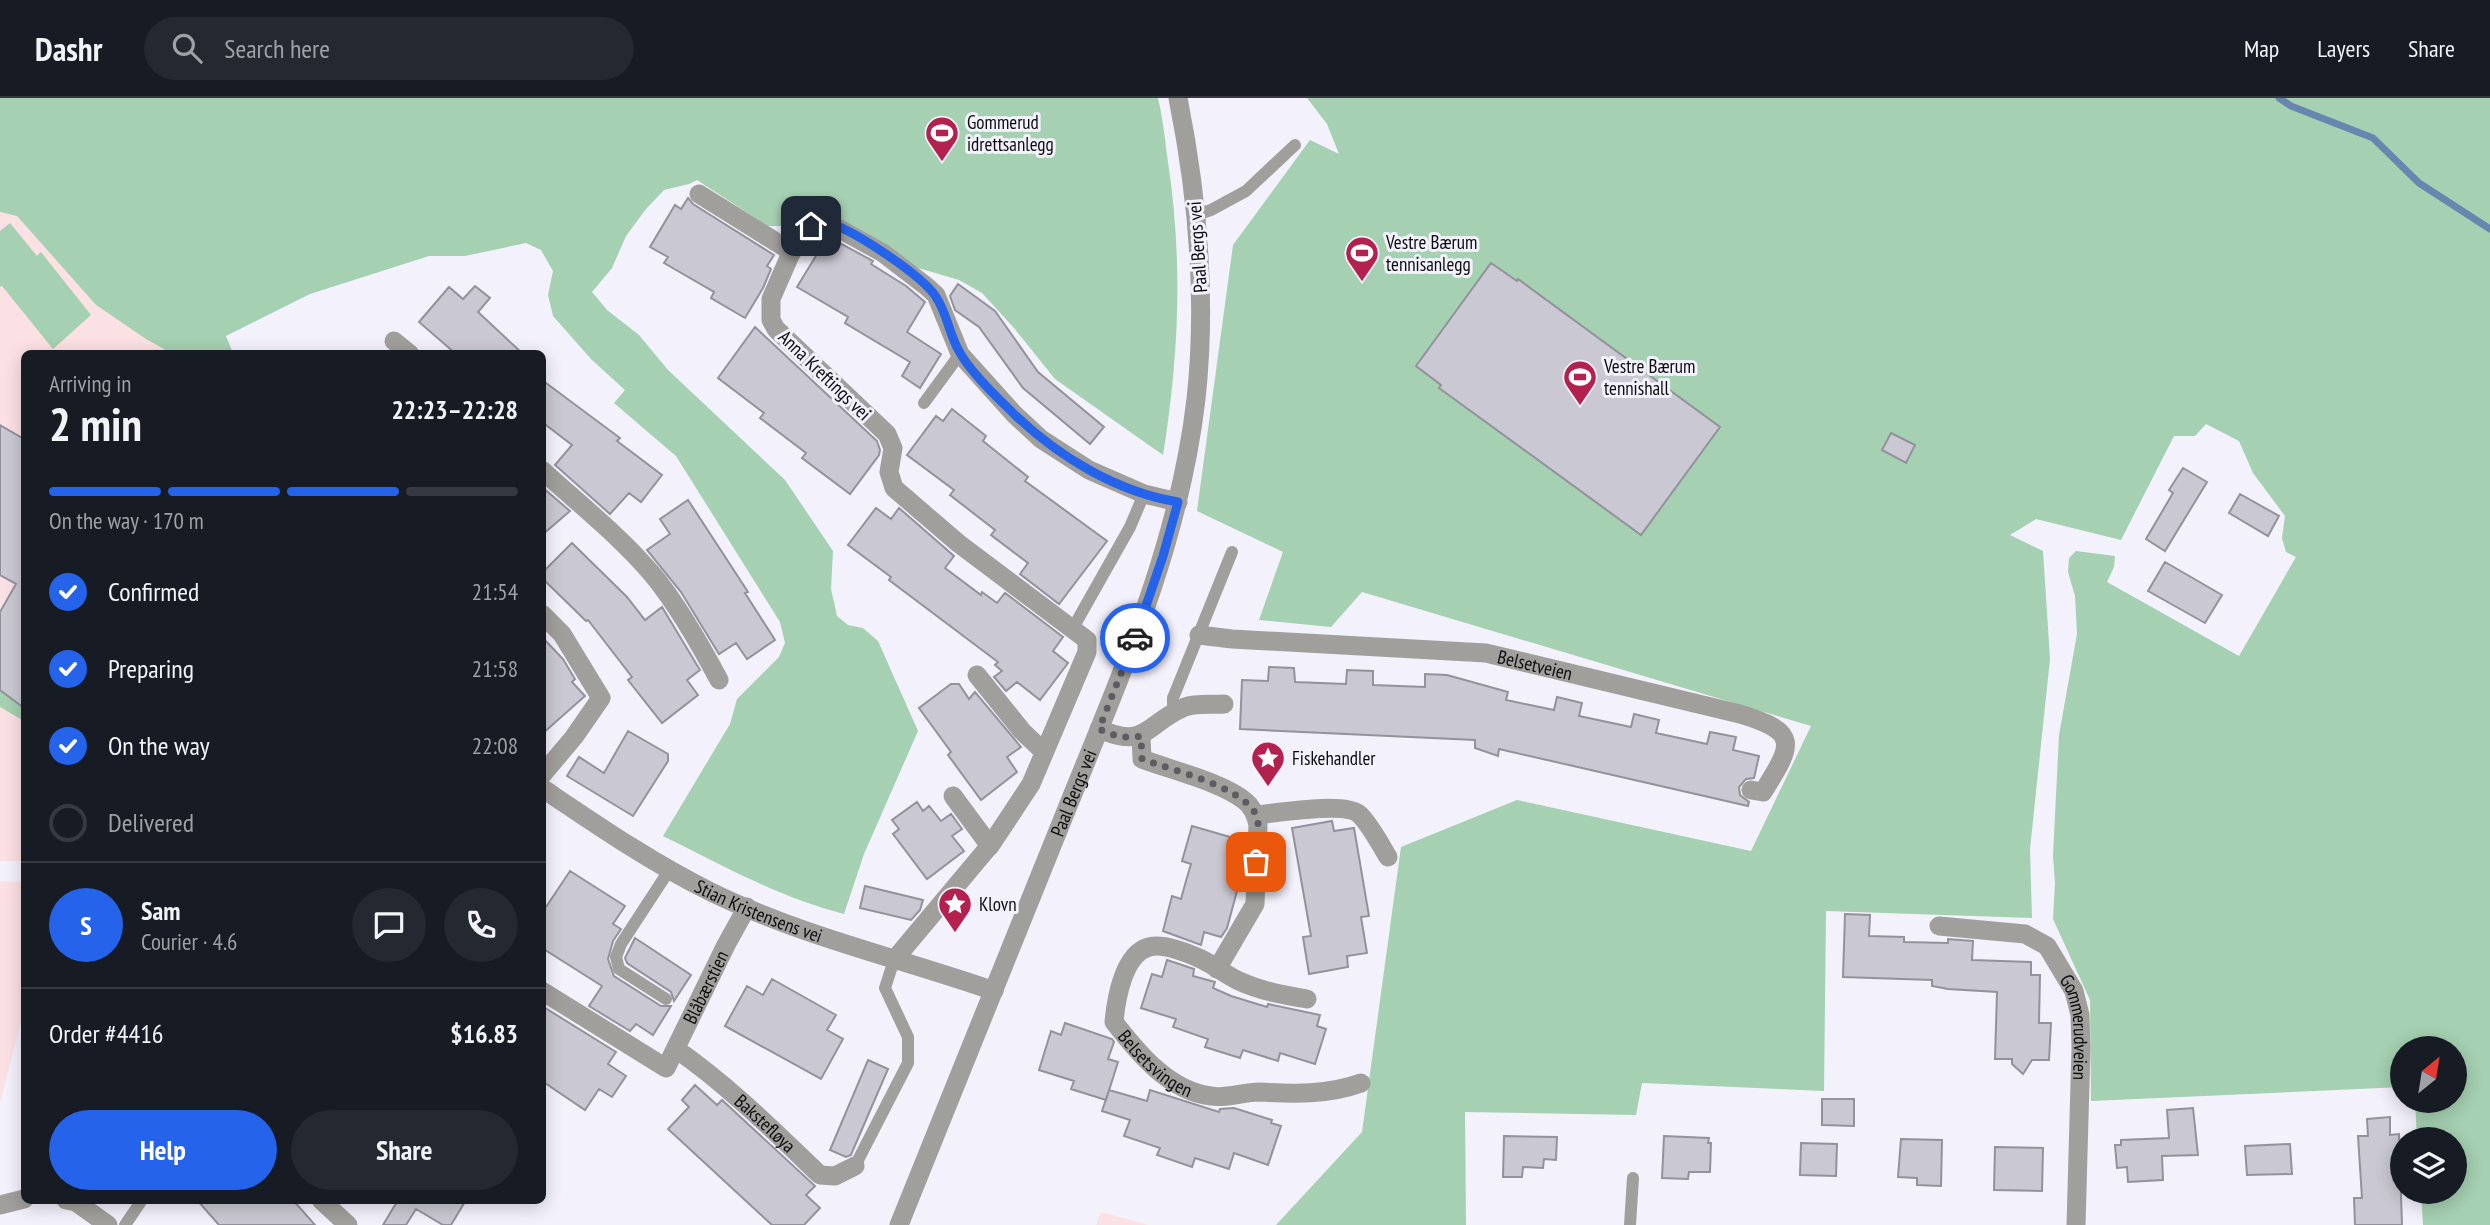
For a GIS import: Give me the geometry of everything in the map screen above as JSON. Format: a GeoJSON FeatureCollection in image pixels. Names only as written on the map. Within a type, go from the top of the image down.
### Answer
{"type":"FeatureCollection","features":[{"type":"Feature","properties":{"kind":"street","name":"Paal Bergs vei"},"geometry":{"type":"LineString","coordinates":[[899,1225],[1149,601],[1178,502],[1200,358],[1200,261],[1191,165],[1178,98]]}},
{"type":"Feature","properties":{"kind":"street"},"geometry":{"type":"LineString","coordinates":[[699,194],[792,252]]}},
{"type":"Feature","properties":{"kind":"street","name":"Anna Kreftings vei"},"geometry":{"type":"LineString","coordinates":[[1073,628],[958,544],[894,488],[889,472],[893,448],[887,434],[776,329],[771,320],[771,299],[802,233],[818,223],[829,223],[883,253],[936,295],[960,354],[1014,414],[1041,439],[1089,470],[1144,494],[1178,502]]}},
{"type":"Feature","properties":{"kind":"street"},"geometry":{"type":"LineString","coordinates":[[394,341],[405,350]]}},
{"type":"Feature","properties":{"kind":"street"},"geometry":{"type":"LineString","coordinates":[[546,474],[624,545],[653,576],[707,657],[719,680]]}},
{"type":"Feature","properties":{"kind":"street"},"geometry":{"type":"LineString","coordinates":[[546,618],[562,634],[601,698],[574,737],[546,770]]}},
{"type":"Feature","properties":{"kind":"street"},"geometry":{"type":"LineString","coordinates":[[894,960],[990,846],[1031,784],[1087,652],[1087,640],[1073,628]]}},
{"type":"Feature","properties":{"kind":"street","name":"Belsetveien"},"geometry":{"type":"LineString","coordinates":[[1199,635],[1486,653],[1740,714],[1774,726],[1787,740],[1787,748],[1780,765],[1763,792],[1751,790]]}},
{"type":"Feature","properties":{"kind":"street"},"geometry":{"type":"LineString","coordinates":[[977,675],[1044,752]]}},
{"type":"Feature","properties":{"kind":"street"},"geometry":{"type":"LineString","coordinates":[[1099,729],[1115,737],[1141,736],[1189,705],[1224,704]]}},
{"type":"Feature","properties":{"kind":"street"},"geometry":{"type":"LineString","coordinates":[[1141,736],[1142,759],[1222,788],[1246,802],[1256,815],[1258,825],[1255,904],[1217,969]]}},
{"type":"Feature","properties":{"kind":"street","name":"Stian Kristensens vei"},"geometry":{"type":"LineString","coordinates":[[546,791],[670,869],[712,892],[822,937],[994,991]]}},
{"type":"Feature","properties":{"kind":"street"},"geometry":{"type":"LineString","coordinates":[[953,796],[990,846]]}},
{"type":"Feature","properties":{"kind":"street"},"geometry":{"type":"LineString","coordinates":[[1256,815],[1336,807],[1352,809],[1361,815],[1388,857]]}},
{"type":"Feature","properties":{"kind":"street","name":"Blåbærstien"},"geometry":{"type":"LineString","coordinates":[[546,993],[666,1068],[747,907]]}},
{"type":"Feature","properties":{"kind":"street","name":"Gommerudveien"},"geometry":{"type":"LineString","coordinates":[[1939,926],[2025,934],[2047,946],[2074,991],[2080,1015],[2081,1048],[2076,1225]]}},
{"type":"Feature","properties":{"kind":"street","name":"Belsetsvingen"},"geometry":{"type":"LineString","coordinates":[[1307,999],[1268,992],[1239,981],[1201,959],[1161,947],[1148,947],[1136,954],[1129,963],[1116,1000],[1114,1022],[1133,1047],[1172,1081],[1191,1091],[1213,1097],[1251,1092],[1297,1094],[1341,1090],[1362,1083]]}},
{"type":"Feature","properties":{"kind":"street","name":"Bakstefløya"},"geometry":{"type":"LineString","coordinates":[[676,1049],[736,1094],[820,1175],[835,1176],[855,1166]]}},
{"type":"Feature","properties":{"kind":"street"},"geometry":{"type":"LineString","coordinates":[[0,1205],[21,1200]]}},
{"type":"Feature","properties":{"kind":"street"},"geometry":{"type":"LineString","coordinates":[[79,1204],[108,1225]]}},
{"type":"Feature","properties":{"kind":"street"},"geometry":{"type":"LineString","coordinates":[[325,1204],[348,1225]]}},
{"type":"Feature","properties":{"kind":"lane"},"geometry":{"type":"LineString","coordinates":[[1196,215],[1246,191],[1295,145]]}},
{"type":"Feature","properties":{"kind":"lane"},"geometry":{"type":"LineString","coordinates":[[924,403],[960,354]]}},
{"type":"Feature","properties":{"kind":"lane"},"geometry":{"type":"LineString","coordinates":[[1073,628],[1130,527],[1144,494]]}},
{"type":"Feature","properties":{"kind":"lane"},"geometry":{"type":"LineString","coordinates":[[1173,713],[1173,698],[1232,552]]}},
{"type":"Feature","properties":{"kind":"lane"},"geometry":{"type":"LineString","coordinates":[[666,999],[620,969],[616,957],[621,944],[670,869]]}},
{"type":"Feature","properties":{"kind":"lane"},"geometry":{"type":"LineString","coordinates":[[855,1166],[908,1063],[908,1037],[885,988],[894,960]]}},
{"type":"Feature","properties":{"kind":"lane"},"geometry":{"type":"LineString","coordinates":[[1630,1225],[1633,1178]]}},
{"type":"Feature","properties":{"kind":"lane"},"geometry":{"type":"LineString","coordinates":[[125,1225],[139,1204]]}},
{"type":"Feature","properties":{"kind":"shaded area"},"geometry":{"type":"Polygon","coordinates":[[[0,212],[17,216],[96,305],[166,350],[21,350],[21,861],[0,861],[0,212]]]}},
{"type":"Feature","properties":{"kind":"shaded area"},"geometry":{"type":"Polygon","coordinates":[[[0,881],[21,882],[21,1022],[0,1103],[0,881]]]}},
{"type":"Feature","properties":{"kind":"shaded area"},"geometry":{"type":"Polygon","coordinates":[[[1101,1212],[1148,1225],[1096,1225],[1101,1212]]]}},
{"type":"Feature","properties":{"kind":"green space"},"geometry":{"type":"Polygon","coordinates":[[[0,98],[1158,98],[1173,199],[1177,272],[1176,345],[1163,455],[1055,379],[982,293],[959,280],[915,267],[835,215],[815,215],[790,226],[768,226],[697,180],[664,190],[626,236],[612,268],[592,292],[607,310],[639,335],[668,370],[785,480],[833,551],[831,589],[837,616],[848,625],[863,628],[878,641],[918,731],[864,854],[844,914],[797,899],[752,880],[663,836],[730,724],[737,699],[779,657],[785,643],[780,622],[676,456],[614,403],[625,390],[591,359],[553,316],[548,295],[553,271],[541,250],[526,243],[465,256],[429,256],[310,294],[226,336],[232,350],[166,350],[96,305],[17,216],[0,212],[0,98]]]}},
{"type":"Feature","properties":{"kind":"green space"},"geometry":{"type":"Polygon","coordinates":[[[1307,98],[2490,98],[2490,1225],[2423,1225],[2422,1204],[2467,1204],[2467,1127],[2416,1127],[2416,1113],[2468,1113],[2468,1036],[2390,1036],[2390,1088],[2091,1101],[2090,1000],[2053,919],[2059,735],[2077,634],[2075,596],[2068,572],[2069,558],[2076,551],[2115,556],[2114,567],[2107,582],[2239,656],[2296,557],[2286,552],[2282,538],[2285,516],[2253,473],[2239,441],[2206,424],[2195,436],[2174,436],[2121,540],[2036,519],[2010,535],[2043,551],[2050,659],[2030,849],[2032,918],[1826,911],[1824,1091],[1642,1083],[1636,1115],[1465,1112],[1466,1225],[1276,1225],[1362,1132],[1401,847],[1517,800],[1751,851],[1811,726],[1362,592],[1331,627],[1259,620],[1283,552],[1197,511],[1233,245],[1310,140],[1339,154],[1327,124],[1307,98]]]}},
{"type":"Feature","properties":{"kind":"green space"},"geometry":{"type":"Polygon","coordinates":[[[10,223],[37,256],[41,252],[91,315],[53,349],[2,286],[0,287],[0,231],[10,223]]]}},
{"type":"Feature","properties":{"kind":"green space"},"geometry":{"type":"Polygon","coordinates":[[[0,690],[21,706],[21,719],[0,707],[0,690]]]}},
{"type":"Feature","properties":{"kind":"building"},"geometry":{"type":"Polygon","coordinates":[[[688,198],[693,204],[774,255],[767,266],[771,269],[763,288],[745,318],[711,298],[714,292],[664,263],[668,257],[650,247],[675,205],[681,209],[688,198]]]}},
{"type":"Feature","properties":{"kind":"building"},"geometry":{"type":"Polygon","coordinates":[[[834,240],[873,261],[871,264],[906,286],[925,302],[907,332],[941,354],[920,388],[902,376],[910,362],[845,323],[848,317],[797,287],[822,246],[828,249],[834,240]]]}},
{"type":"Feature","properties":{"kind":"building","name":"Vestre Bærum tennishall"},"geometry":{"type":"Polygon","coordinates":[[[1491,263],[1517,281],[1518,279],[1720,427],[1641,535],[1439,388],[1441,385],[1416,366],[1491,263]]]}},
{"type":"Feature","properties":{"kind":"building"},"geometry":{"type":"Polygon","coordinates":[[[958,284],[995,311],[1038,372],[1104,427],[1090,444],[1023,388],[979,327],[955,310],[950,296],[958,284]]]}},
{"type":"Feature","properties":{"kind":"building"},"geometry":{"type":"Polygon","coordinates":[[[475,286],[490,298],[478,312],[519,350],[451,350],[419,322],[449,287],[463,299],[475,286]]]}},
{"type":"Feature","properties":{"kind":"building"},"geometry":{"type":"Polygon","coordinates":[[[755,327],[877,441],[879,455],[850,494],[802,458],[806,453],[760,418],[764,413],[718,378],[755,327]]]}},
{"type":"Feature","properties":{"kind":"building"},"geometry":{"type":"Polygon","coordinates":[[[546,383],[620,438],[617,441],[662,475],[641,502],[629,493],[610,514],[555,465],[572,445],[546,425],[546,383]]]}},
{"type":"Feature","properties":{"kind":"building"},"geometry":{"type":"Polygon","coordinates":[[[952,409],[986,436],[983,441],[1028,477],[1025,481],[1107,541],[1059,604],[1020,574],[1028,563],[991,535],[995,530],[950,495],[954,490],[907,455],[936,416],[943,421],[952,409]]]}},
{"type":"Feature","properties":{"kind":"building"},"geometry":{"type":"Polygon","coordinates":[[[0,425],[21,437],[21,706],[0,690],[0,612],[16,584],[0,575],[0,425]]]}},
{"type":"Feature","properties":{"kind":"building"},"geometry":{"type":"Polygon","coordinates":[[[1891,433],[1915,445],[1906,463],[1882,450],[1891,433]]]}},
{"type":"Feature","properties":{"kind":"building"},"geometry":{"type":"Polygon","coordinates":[[[2183,468],[2207,482],[2165,551],[2146,539],[2173,493],[2169,490],[2183,468]]]}},
{"type":"Feature","properties":{"kind":"building"},"geometry":{"type":"Polygon","coordinates":[[[546,490],[570,511],[546,532],[546,490]]]}},
{"type":"Feature","properties":{"kind":"building"},"geometry":{"type":"Polygon","coordinates":[[[2240,494],[2279,516],[2268,536],[2229,513],[2240,494]]]}},
{"type":"Feature","properties":{"kind":"building"},"geometry":{"type":"Polygon","coordinates":[[[688,500],[748,592],[745,593],[775,640],[747,659],[736,643],[719,654],[681,592],[647,550],[670,534],[660,519],[688,500]]]}},
{"type":"Feature","properties":{"kind":"building"},"geometry":{"type":"Polygon","coordinates":[[[876,508],[891,519],[899,508],[954,556],[945,568],[981,595],[982,592],[997,603],[1005,593],[1063,637],[1053,651],[1068,663],[1040,700],[1017,682],[1006,691],[994,677],[1002,671],[995,665],[998,662],[889,580],[891,577],[848,545],[876,508]]]}},
{"type":"Feature","properties":{"kind":"building"},"geometry":{"type":"Polygon","coordinates":[[[572,543],[627,597],[645,620],[662,607],[700,670],[687,680],[698,695],[662,723],[628,680],[632,677],[588,620],[546,582],[546,569],[572,543]]]}},
{"type":"Feature","properties":{"kind":"building"},"geometry":{"type":"Polygon","coordinates":[[[2165,562],[2222,595],[2205,623],[2148,591],[2165,562]]]}},
{"type":"Feature","properties":{"kind":"building"},"geometry":{"type":"Polygon","coordinates":[[[546,641],[563,659],[575,679],[572,682],[585,696],[546,730],[546,641]]]}},
{"type":"Feature","properties":{"kind":"building"},"geometry":{"type":"Polygon","coordinates":[[[1269,667],[1294,668],[1295,682],[1346,684],[1347,670],[1373,671],[1373,685],[1425,687],[1425,674],[1447,675],[1508,692],[1506,700],[1554,710],[1557,697],[1582,703],[1579,716],[1631,727],[1634,714],[1659,720],[1656,733],[1707,744],[1710,732],[1736,737],[1733,750],[1759,756],[1754,778],[1746,779],[1739,787],[1740,795],[1749,802],[1748,806],[1499,749],[1498,756],[1475,748],[1475,740],[1240,729],[1242,680],[1268,681],[1269,667]]]}},
{"type":"Feature","properties":{"kind":"building"},"geometry":{"type":"Polygon","coordinates":[[[951,684],[959,684],[969,699],[975,692],[1021,747],[1007,757],[1017,772],[981,800],[948,755],[951,752],[919,708],[951,684]]]}},
{"type":"Feature","properties":{"kind":"building"},"geometry":{"type":"Polygon","coordinates":[[[628,731],[668,754],[668,761],[633,816],[567,776],[579,757],[604,773],[628,731]]]}},
{"type":"Feature","properties":{"kind":"building"},"geometry":{"type":"Polygon","coordinates":[[[917,802],[923,811],[929,806],[941,821],[951,814],[962,829],[952,836],[964,851],[927,879],[893,834],[899,829],[892,820],[917,802]]]}},
{"type":"Feature","properties":{"kind":"building"},"geometry":{"type":"Polygon","coordinates":[[[1332,821],[1334,831],[1354,828],[1369,916],[1361,917],[1367,953],[1347,956],[1348,967],[1309,974],[1303,937],[1311,936],[1292,828],[1332,821]]]}},
{"type":"Feature","properties":{"kind":"building"},"geometry":{"type":"Polygon","coordinates":[[[1192,826],[1230,837],[1228,846],[1245,851],[1244,865],[1227,928],[1221,937],[1204,932],[1201,945],[1163,931],[1172,896],[1181,899],[1191,864],[1182,861],[1192,826]]]}},
{"type":"Feature","properties":{"kind":"building"},"geometry":{"type":"Polygon","coordinates":[[[570,871],[625,906],[613,924],[621,929],[613,941],[608,959],[614,976],[661,1006],[671,1006],[653,1035],[636,1024],[630,1031],[589,1006],[602,986],[546,951],[546,907],[570,871]]]}},
{"type":"Feature","properties":{"kind":"building"},"geometry":{"type":"Polygon","coordinates":[[[865,886],[923,900],[920,910],[911,920],[860,908],[865,886]]]}},
{"type":"Feature","properties":{"kind":"building"},"geometry":{"type":"Polygon","coordinates":[[[1845,914],[1870,915],[1869,936],[1904,937],[1904,942],[1948,943],[1948,939],[1973,941],[1972,960],[2031,962],[2031,975],[2040,975],[2039,1023],[2051,1023],[2049,1060],[2032,1060],[2023,1074],[2012,1064],[2012,1059],[1995,1059],[1997,992],[1948,989],[1932,986],[1932,980],[1843,977],[1845,914]]]}},
{"type":"Feature","properties":{"kind":"building"},"geometry":{"type":"Polygon","coordinates":[[[635,938],[691,975],[674,1001],[671,992],[627,963],[625,958],[635,938]]]}},
{"type":"Feature","properties":{"kind":"building"},"geometry":{"type":"Polygon","coordinates":[[[1167,960],[1194,969],[1193,976],[1215,982],[1213,988],[1231,996],[1267,1007],[1268,1004],[1320,1015],[1317,1026],[1326,1029],[1315,1064],[1280,1053],[1278,1061],[1243,1050],[1240,1058],[1205,1047],[1208,1039],[1173,1027],[1176,1019],[1141,1008],[1152,974],[1162,977],[1167,960]]]}},
{"type":"Feature","properties":{"kind":"building"},"geometry":{"type":"Polygon","coordinates":[[[772,979],[836,1015],[827,1030],[843,1039],[821,1079],[725,1026],[747,986],[763,995],[772,979]]]}},
{"type":"Feature","properties":{"kind":"building"},"geometry":{"type":"Polygon","coordinates":[[[546,1008],[616,1052],[608,1064],[626,1076],[612,1097],[599,1089],[585,1110],[546,1084],[546,1008]]]}},
{"type":"Feature","properties":{"kind":"building"},"geometry":{"type":"Polygon","coordinates":[[[1065,1023],[1114,1042],[1108,1059],[1118,1062],[1106,1100],[1071,1089],[1074,1081],[1039,1070],[1051,1031],[1061,1035],[1065,1023]]]}},
{"type":"Feature","properties":{"kind":"building"},"geometry":{"type":"Polygon","coordinates":[[[868,1060],[888,1069],[851,1155],[846,1157],[830,1150],[868,1060]]]}},
{"type":"Feature","properties":{"kind":"building"},"geometry":{"type":"Polygon","coordinates":[[[695,1085],[717,1105],[722,1100],[815,1186],[806,1195],[820,1208],[804,1225],[772,1225],[668,1129],[689,1107],[682,1100],[695,1085]]]}},
{"type":"Feature","properties":{"kind":"building"},"geometry":{"type":"Polygon","coordinates":[[[1109,1090],[1147,1101],[1150,1090],[1219,1112],[1220,1109],[1234,1108],[1272,1120],[1271,1123],[1281,1126],[1268,1165],[1234,1153],[1229,1169],[1195,1158],[1192,1167],[1157,1155],[1160,1148],[1124,1136],[1130,1120],[1102,1111],[1109,1090]]]}},
{"type":"Feature","properties":{"kind":"building"},"geometry":{"type":"Polygon","coordinates":[[[1822,1099],[1854,1099],[1854,1126],[1822,1125],[1822,1099]]]}},
{"type":"Feature","properties":{"kind":"building"},"geometry":{"type":"Polygon","coordinates":[[[2193,1108],[2198,1155],[2162,1156],[2163,1180],[2128,1182],[2127,1167],[2117,1168],[2115,1145],[2121,1145],[2121,1140],[2169,1138],[2167,1110],[2193,1108]]]}},
{"type":"Feature","properties":{"kind":"building"},"geometry":{"type":"Polygon","coordinates":[[[2390,1117],[2390,1204],[2401,1204],[2402,1225],[2355,1225],[2354,1198],[2362,1198],[2358,1136],[2368,1136],[2367,1119],[2390,1117]]]}},
{"type":"Feature","properties":{"kind":"building"},"geometry":{"type":"Polygon","coordinates":[[[1504,1136],[1557,1137],[1556,1160],[1544,1159],[1543,1168],[1523,1167],[1522,1177],[1503,1177],[1504,1136]]]}},
{"type":"Feature","properties":{"kind":"building"},"geometry":{"type":"Polygon","coordinates":[[[1664,1136],[1709,1138],[1710,1172],[1689,1172],[1688,1179],[1662,1178],[1664,1136]]]}},
{"type":"Feature","properties":{"kind":"building"},"geometry":{"type":"Polygon","coordinates":[[[1901,1139],[1942,1140],[1941,1186],[1917,1185],[1917,1178],[1898,1177],[1901,1139]]]}},
{"type":"Feature","properties":{"kind":"building"},"geometry":{"type":"Polygon","coordinates":[[[1801,1143],[1837,1144],[1836,1176],[1800,1175],[1801,1143]]]}},
{"type":"Feature","properties":{"kind":"building"},"geometry":{"type":"Polygon","coordinates":[[[2290,1144],[2292,1174],[2247,1175],[2245,1146],[2290,1144]]]}},
{"type":"Feature","properties":{"kind":"building"},"geometry":{"type":"Polygon","coordinates":[[[1995,1147],[2043,1148],[2042,1191],[1994,1190],[1995,1147]]]}},
{"type":"Feature","properties":{"kind":"building"},"geometry":{"type":"Polygon","coordinates":[[[201,1204],[297,1204],[315,1225],[219,1225],[201,1204]]]}},
{"type":"Feature","properties":{"kind":"building"},"geometry":{"type":"Polygon","coordinates":[[[396,1204],[464,1204],[451,1225],[443,1225],[416,1209],[406,1225],[383,1225],[396,1204]]]}},
{"type":"Feature","properties":{"kind":"waterway"},"geometry":{"type":"LineString","coordinates":[[2279,98],[2291,106],[2373,138],[2419,183],[2490,229]]}},
{"type":"Feature","properties":{"kind":"way so far"},"geometry":{"type":"LineString","coordinates":[[1135,638],[1099,729],[1115,737],[1141,736],[1142,759],[1222,788],[1246,802],[1256,815],[1258,825],[1256,862]]}},
{"type":"Feature","properties":{"kind":"place","name":"Gommerud idrettsanlegg"},"geometry":{"type":"Point","coordinates":[942,163]}},
{"type":"Feature","properties":{"kind":"place","name":"Vestre Bærum tennisanlegg"},"geometry":{"type":"Point","coordinates":[1362,283]}},
{"type":"Feature","properties":{"kind":"place","name":"Vestre Bærum tennishall"},"geometry":{"type":"Point","coordinates":[1580,407]}},
{"type":"Feature","properties":{"kind":"place","name":"Fiskehandler"},"geometry":{"type":"Point","coordinates":[1268,788]}},
{"type":"Feature","properties":{"kind":"place","name":"Klovn"},"geometry":{"type":"Point","coordinates":[955,934]}},
{"type":"Feature","properties":{"kind":"route"},"geometry":{"type":"LineString","coordinates":[[811,226],[829,223],[854,235],[883,253],[936,295],[960,354],[1014,414],[1041,439],[1089,470],[1144,494],[1178,502],[1149,601],[1135,638]]}}]}
